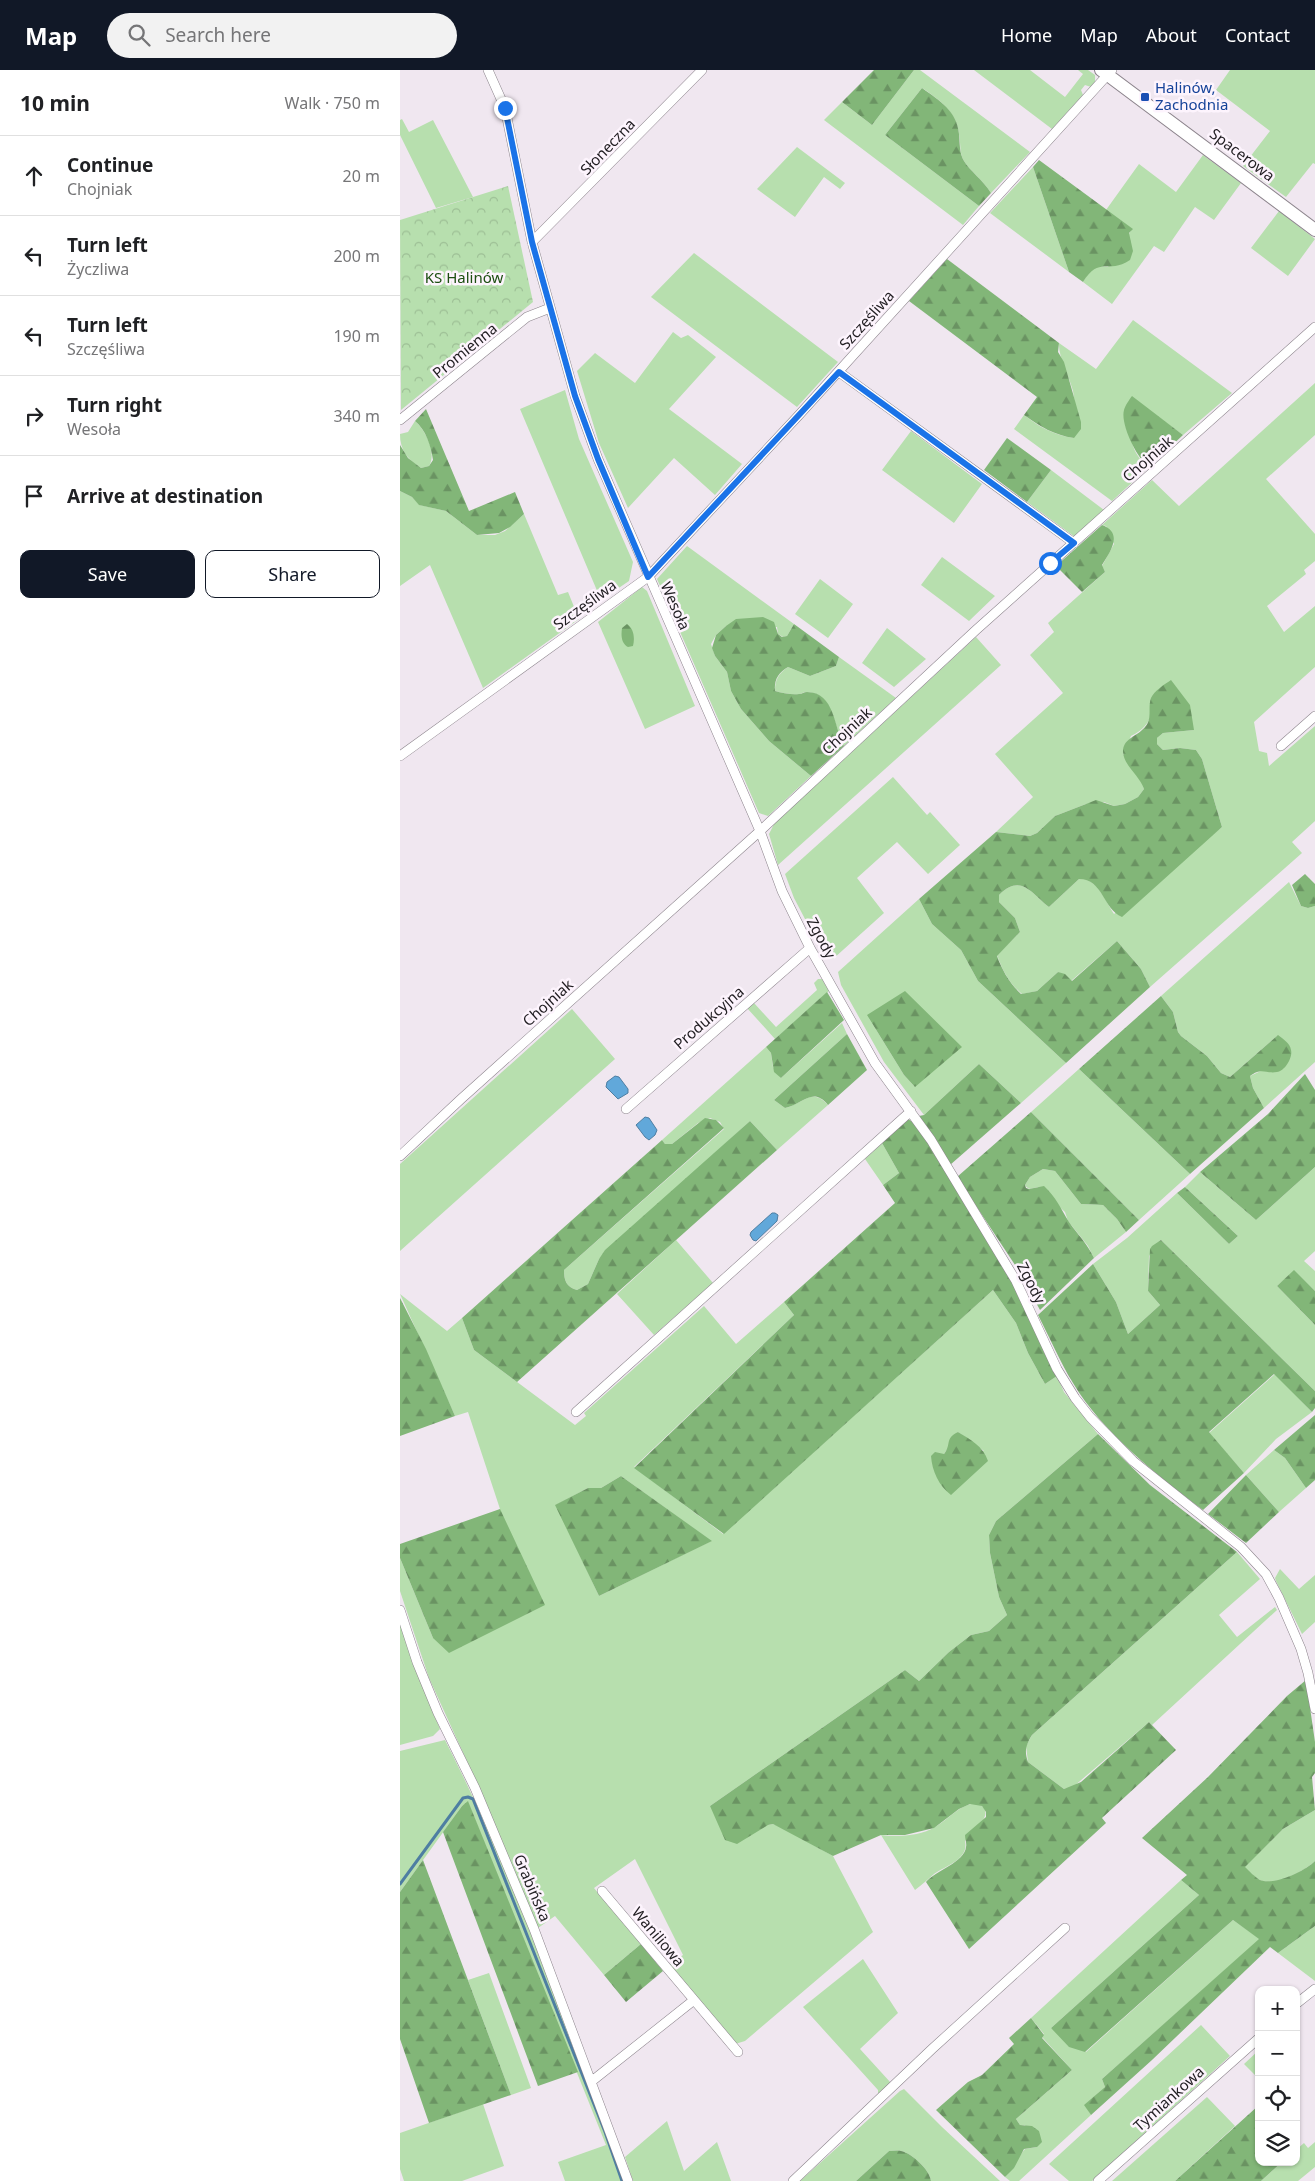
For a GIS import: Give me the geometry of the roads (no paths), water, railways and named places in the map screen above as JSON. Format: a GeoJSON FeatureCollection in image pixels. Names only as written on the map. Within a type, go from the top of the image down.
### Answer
{"type":"FeatureCollection","features":[{"type":"Feature","properties":{"kind":"street","name":"Wesoła"},"geometry":{"type":"LineString","coordinates":[[488,70],[505,108],[532,242],[575,396],[598,459],[648,577],[760,832]]}},
{"type":"Feature","properties":{"kind":"street","name":"Słoneczna"},"geometry":{"type":"LineString","coordinates":[[532,242],[702,70]]}},
{"type":"Feature","properties":{"kind":"street","name":"Spacerowa"},"geometry":{"type":"LineString","coordinates":[[1107,72],[1315,230]]}},
{"type":"Feature","properties":{"kind":"street","name":"Szczęśliwa"},"geometry":{"type":"LineString","coordinates":[[400,756],[648,577],[839,372],[1107,72]]}},
{"type":"Feature","properties":{"kind":"street","name":"Promienna"},"geometry":{"type":"LineString","coordinates":[[400,420],[527,317],[550,308]]}},
{"type":"Feature","properties":{"kind":"street","name":"Chojniak"},"geometry":{"type":"LineString","coordinates":[[400,1156],[760,832],[964,641],[1315,327]]}},
{"type":"Feature","properties":{"kind":"street"},"geometry":{"type":"LineString","coordinates":[[839,372],[1074,543]]}},
{"type":"Feature","properties":{"kind":"street"},"geometry":{"type":"LineString","coordinates":[[1280,746],[1315,716]]}},
{"type":"Feature","properties":{"kind":"street","name":"Zgody"},"geometry":{"type":"LineString","coordinates":[[760,832],[782,891],[810,948],[875,1062],[911,1111],[1016,1281],[1057,1369],[1074,1398],[1133,1461],[1241,1547],[1266,1574],[1279,1598],[1301,1649],[1315,1709]]}},
{"type":"Feature","properties":{"kind":"street","name":"Produkcyjna"},"geometry":{"type":"LineString","coordinates":[[626,1109],[810,948]]}},
{"type":"Feature","properties":{"kind":"street"},"geometry":{"type":"LineString","coordinates":[[576,1412],[911,1111]]}},
{"type":"Feature","properties":{"kind":"street","name":"Grabińska"},"geometry":{"type":"LineString","coordinates":[[400,1610],[417,1662],[438,1713],[475,1788],[534,1929],[628,2181]]}},
{"type":"Feature","properties":{"kind":"street","name":"Waniliowa"},"geometry":{"type":"LineString","coordinates":[[602,1891],[738,2052]]}},
{"type":"Feature","properties":{"kind":"street"},"geometry":{"type":"LineString","coordinates":[[793,2181],[932,2049],[1065,1928]]}},
{"type":"Feature","properties":{"kind":"street"},"geometry":{"type":"LineString","coordinates":[[1300,2001],[1315,1989]]}},
{"type":"Feature","properties":{"kind":"street"},"geometry":{"type":"LineString","coordinates":[[592,2081],[694,2000]]}},
{"type":"Feature","properties":{"kind":"street","name":"Tymiankowa"},"geometry":{"type":"LineString","coordinates":[[1098,2181],[1255,2042]]}},
{"type":"Feature","properties":{"kind":"water"},"geometry":{"type":"Polygon","coordinates":[[[615,1076],[619,1077],[628,1089],[628,1093],[618,1099],[606,1087],[607,1082],[615,1076]]]}},
{"type":"Feature","properties":{"kind":"water"},"geometry":{"type":"Polygon","coordinates":[[[645,1117],[649,1118],[657,1130],[655,1135],[649,1140],[636,1125],[645,1117]]]}},
{"type":"Feature","properties":{"kind":"water"},"geometry":{"type":"Polygon","coordinates":[[[772,1213],[778,1215],[777,1221],[756,1241],[753,1240],[750,1235],[751,1232],[772,1213]]]}},
{"type":"Feature","properties":{"kind":"waterway"},"geometry":{"type":"LineString","coordinates":[[400,1884],[463,1798],[473,1799],[605,2132],[622,2181]]}},
{"type":"Feature","properties":{"kind":"place","name":"Halinów, Zachodnia"},"geometry":{"type":"Point","coordinates":[1145,97]}},
{"type":"Feature","properties":{"kind":"park label","name":"KS Halinów"},"geometry":{"type":"Point","coordinates":[464,278]}}]}
